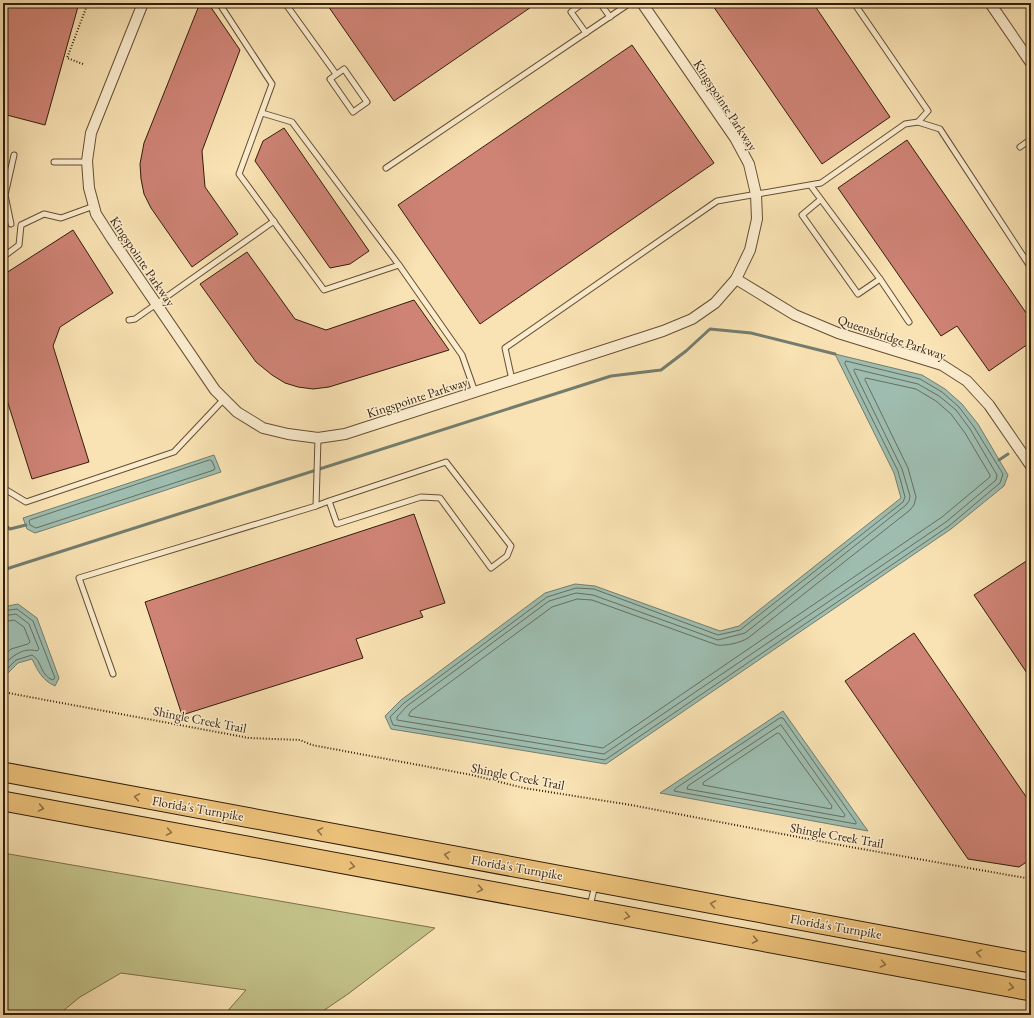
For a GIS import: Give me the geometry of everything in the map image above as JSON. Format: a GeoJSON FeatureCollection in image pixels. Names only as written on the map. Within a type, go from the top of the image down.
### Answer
{"type":"FeatureCollection","features":[{"type":"Feature","properties":{"kind":"highway","name":"Florida's Turnpike"},"geometry":{"type":"LineString","coordinates":[[3,772],[1031,963]]}},
{"type":"Feature","properties":{"kind":"highway"},"geometry":{"type":"LineString","coordinates":[[3,801],[1031,991]]}},
{"type":"Feature","properties":{"kind":"street","name":"Kingspointe Parkway"},"geometry":{"type":"LineString","coordinates":[[143,3],[91,133],[87,162],[89,188],[96,214],[215,390],[237,412],[263,428],[288,434],[318,438],[345,434],[663,331],[692,319],[715,303],[736,279],[750,250],[757,218],[756,194],[749,164],[735,138],[642,3]]}},
{"type":"Feature","properties":{"kind":"street"},"geometry":{"type":"LineString","coordinates":[[990,3],[1031,63]]}},
{"type":"Feature","properties":{"kind":"street","name":"Queensbridge Parkway"},"geometry":{"type":"LineString","coordinates":[[736,279],[795,315],[838,333],[942,365],[967,381],[989,405],[1031,466]]}},
{"type":"Feature","properties":{"kind":"lane"},"geometry":{"type":"LineString","coordinates":[[219,3],[272,84],[239,174],[324,290],[399,265]]}},
{"type":"Feature","properties":{"kind":"lane"},"geometry":{"type":"LineString","coordinates":[[285,3],[336,74]]}},
{"type":"Feature","properties":{"kind":"lane"},"geometry":{"type":"LineString","coordinates":[[583,3],[570,12],[586,33]]}},
{"type":"Feature","properties":{"kind":"lane"},"geometry":{"type":"LineString","coordinates":[[600,3],[610,17]]}},
{"type":"Feature","properties":{"kind":"lane"},"geometry":{"type":"LineString","coordinates":[[386,168],[630,3]]}},
{"type":"Feature","properties":{"kind":"lane"},"geometry":{"type":"LineString","coordinates":[[854,3],[928,110],[918,122]]}},
{"type":"Feature","properties":{"kind":"lane"},"geometry":{"type":"LineString","coordinates":[[344,69],[367,102],[353,112],[330,78],[336,74],[344,69]]}},
{"type":"Feature","properties":{"kind":"lane"},"geometry":{"type":"LineString","coordinates":[[262,112],[292,122],[399,265],[462,355],[475,392]]}},
{"type":"Feature","properties":{"kind":"lane"},"geometry":{"type":"LineString","coordinates":[[512,380],[505,348],[717,201],[811,186],[820,183],[905,124],[918,122],[940,129],[1031,268]]}},
{"type":"Feature","properties":{"kind":"lane"},"geometry":{"type":"LineString","coordinates":[[1020,147],[1031,139]]}},
{"type":"Feature","properties":{"kind":"lane"},"geometry":{"type":"LineString","coordinates":[[11,224],[5,195],[14,155]]}},
{"type":"Feature","properties":{"kind":"lane"},"geometry":{"type":"LineString","coordinates":[[54,162],[87,162]]}},
{"type":"Feature","properties":{"kind":"lane"},"geometry":{"type":"LineString","coordinates":[[811,186],[880,279],[909,322]]}},
{"type":"Feature","properties":{"kind":"lane"},"geometry":{"type":"LineString","coordinates":[[820,200],[802,215],[858,294],[880,279]]}},
{"type":"Feature","properties":{"kind":"lane"},"geometry":{"type":"LineString","coordinates":[[3,257],[19,245],[21,225],[44,214],[61,218],[94,206]]}},
{"type":"Feature","properties":{"kind":"lane"},"geometry":{"type":"LineString","coordinates":[[129,320],[135,319],[274,221]]}},
{"type":"Feature","properties":{"kind":"lane"},"geometry":{"type":"LineString","coordinates":[[3,488],[26,502],[174,452],[224,399]]}},
{"type":"Feature","properties":{"kind":"lane"},"geometry":{"type":"LineString","coordinates":[[316,506],[318,438]]}},
{"type":"Feature","properties":{"kind":"lane"},"geometry":{"type":"LineString","coordinates":[[113,674],[79,578],[316,506],[329,501],[446,462],[510,546],[507,556],[491,568],[440,498],[421,497],[337,524],[329,501]]}},
{"type":"Feature","properties":{"kind":"lane"},"geometry":{"type":"LineString","coordinates":[[589,909],[596,882]]}},
{"type":"Feature","properties":{"kind":"path"},"geometry":{"type":"LineString","coordinates":[[83,64],[67,58],[88,3]]}},
{"type":"Feature","properties":{"kind":"path","name":"Shingle Creek Trail"},"geometry":{"type":"LineString","coordinates":[[3,692],[249,738],[300,740],[312,745],[472,775],[524,788],[631,805],[845,846],[1031,879]]}},
{"type":"Feature","properties":{"kind":"shaded area"},"geometry":{"type":"Polygon","coordinates":[[[3,853],[435,928],[348,994],[317,1015],[224,1015],[246,990],[121,973],[80,997],[58,1015],[3,1015],[3,853]]]}},
{"type":"Feature","properties":{"kind":"water"},"geometry":{"type":"Polygon","coordinates":[[[835,354],[922,375],[945,389],[962,404],[978,424],[1008,475],[1004,486],[951,529],[606,764],[391,729],[385,716],[401,700],[545,593],[575,584],[595,586],[720,631],[739,626],[901,498],[894,473],[835,354]]]}},
{"type":"Feature","properties":{"kind":"water"},"geometry":{"type":"Polygon","coordinates":[[[214,455],[221,472],[35,533],[27,529],[23,518],[214,455]]]}},
{"type":"Feature","properties":{"kind":"water"},"geometry":{"type":"Polygon","coordinates":[[[18,604],[37,618],[59,678],[55,686],[44,678],[38,671],[32,659],[18,663],[3,678],[3,607],[18,604]]]}},
{"type":"Feature","properties":{"kind":"water"},"geometry":{"type":"Polygon","coordinates":[[[783,711],[868,831],[660,793],[783,711]]]}},
{"type":"Feature","properties":{"kind":"building"},"geometry":{"type":"Polygon","coordinates":[[[3,3],[79,3],[45,125],[3,114],[3,3]]]}},
{"type":"Feature","properties":{"kind":"building"},"geometry":{"type":"Polygon","coordinates":[[[200,3],[208,3],[240,50],[202,151],[205,187],[238,234],[192,267],[151,208],[144,194],[140,164],[144,143],[200,3]]]}},
{"type":"Feature","properties":{"kind":"building"},"geometry":{"type":"Polygon","coordinates":[[[326,3],[537,3],[394,101],[326,3]]]}},
{"type":"Feature","properties":{"kind":"building"},"geometry":{"type":"Polygon","coordinates":[[[711,3],[813,3],[890,117],[822,164],[711,3]]]}},
{"type":"Feature","properties":{"kind":"building"},"geometry":{"type":"Polygon","coordinates":[[[632,45],[714,163],[480,324],[398,205],[632,45]]]}},
{"type":"Feature","properties":{"kind":"building"},"geometry":{"type":"Polygon","coordinates":[[[284,128],[369,251],[350,264],[330,268],[255,161],[263,141],[284,128]]]}},
{"type":"Feature","properties":{"kind":"building"},"geometry":{"type":"Polygon","coordinates":[[[907,140],[1031,320],[1031,342],[989,371],[957,326],[941,336],[838,188],[907,140]]]}},
{"type":"Feature","properties":{"kind":"building"},"geometry":{"type":"Polygon","coordinates":[[[73,230],[113,293],[60,327],[53,346],[89,462],[32,479],[6,397],[3,398],[3,275],[73,230]]]}},
{"type":"Feature","properties":{"kind":"building"},"geometry":{"type":"Polygon","coordinates":[[[247,252],[295,319],[326,330],[414,300],[449,350],[329,387],[313,389],[285,383],[256,362],[200,284],[247,252]]]}},
{"type":"Feature","properties":{"kind":"building"},"geometry":{"type":"Polygon","coordinates":[[[414,514],[445,603],[420,611],[423,617],[356,639],[363,658],[182,715],[145,602],[414,514]]]}},
{"type":"Feature","properties":{"kind":"building"},"geometry":{"type":"Polygon","coordinates":[[[1031,558],[1031,679],[974,595],[1031,558]]]}},
{"type":"Feature","properties":{"kind":"building"},"geometry":{"type":"Polygon","coordinates":[[[914,633],[1031,804],[1031,859],[1019,867],[968,859],[845,681],[914,633]]]}},
{"type":"Feature","properties":{"kind":"waterway"},"geometry":{"type":"LineString","coordinates":[[3,570],[611,376],[661,370],[686,351],[710,329],[751,333],[835,354]]}},
{"type":"Feature","properties":{"kind":"waterway"},"geometry":{"type":"LineString","coordinates":[[999,460],[1008,454]]}},
{"type":"Feature","properties":{"kind":"waterway"},"geometry":{"type":"LineString","coordinates":[[3,524],[10,529],[26,525]]}}]}
